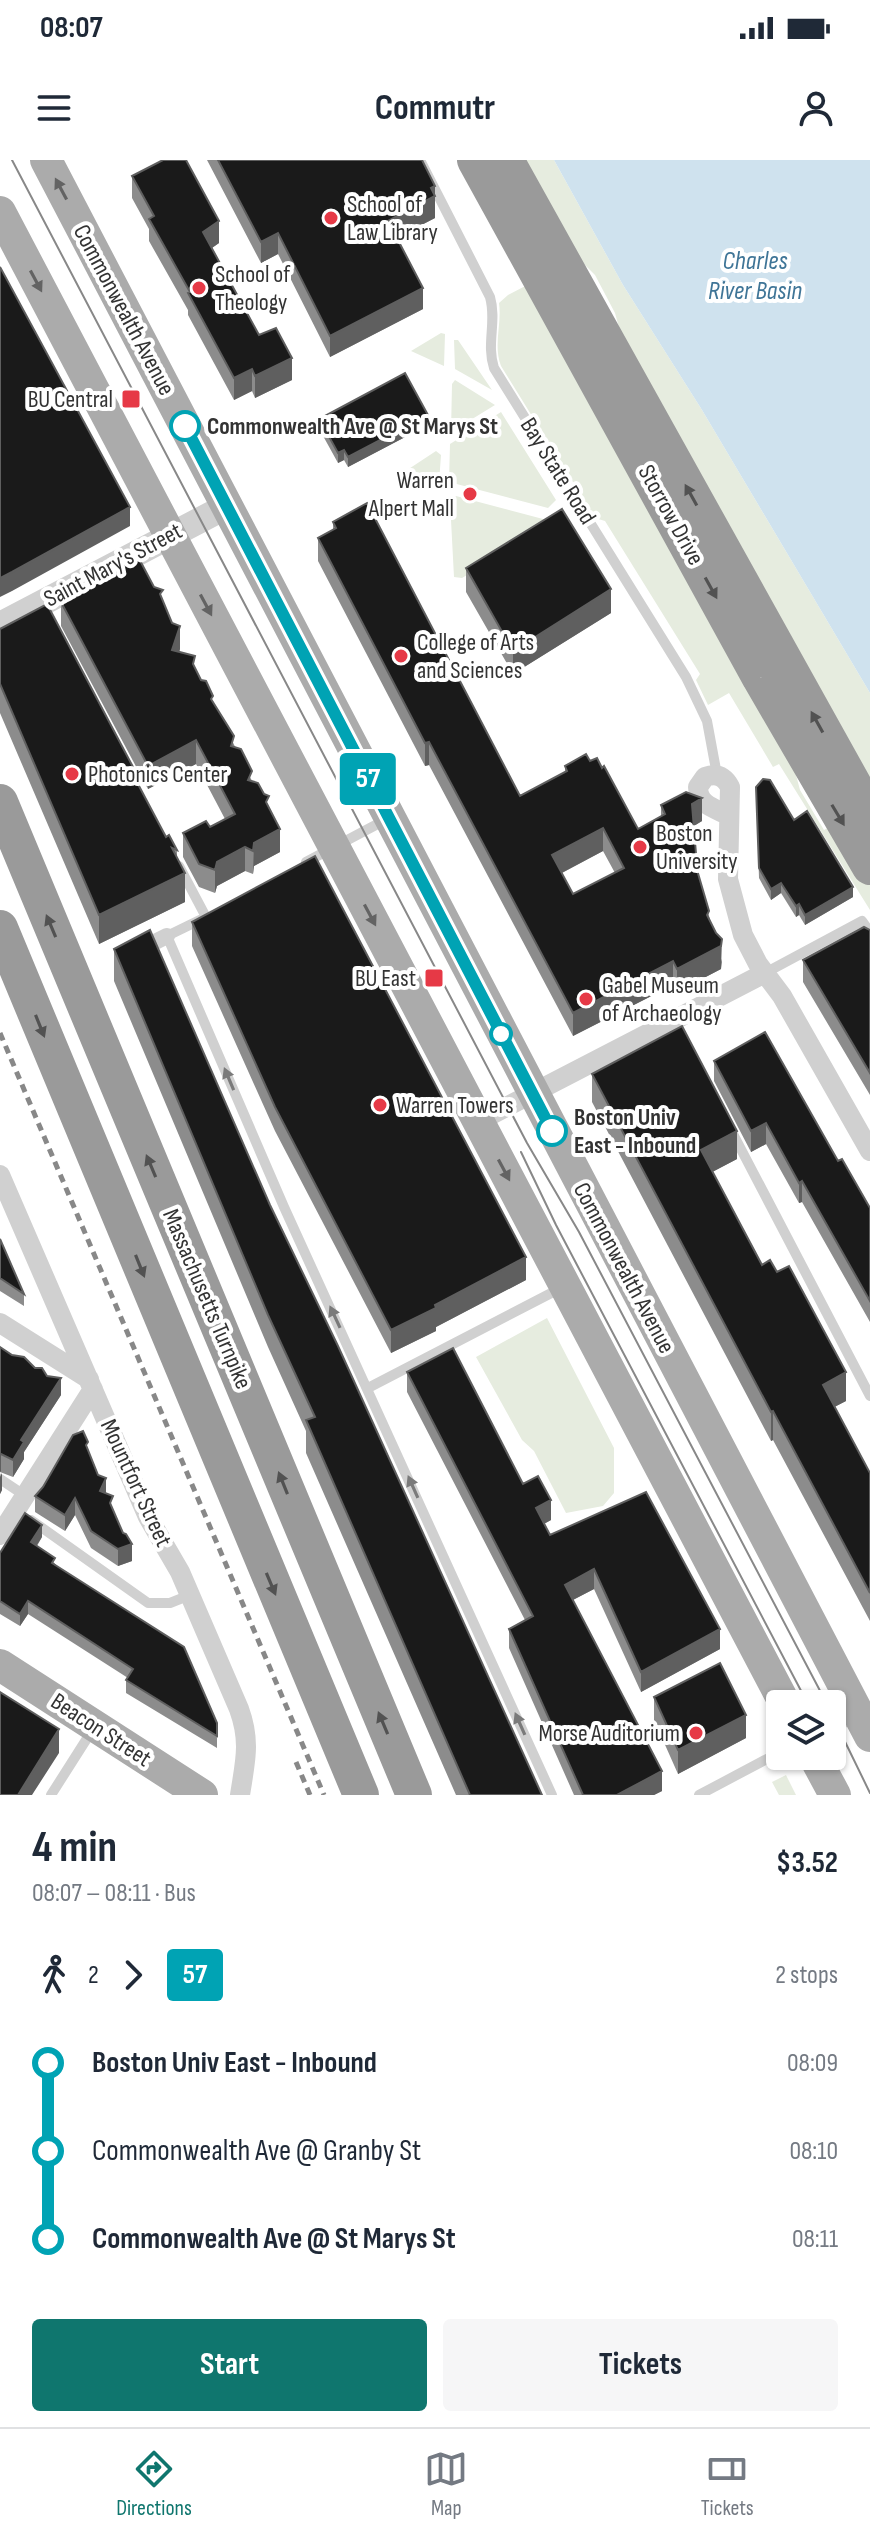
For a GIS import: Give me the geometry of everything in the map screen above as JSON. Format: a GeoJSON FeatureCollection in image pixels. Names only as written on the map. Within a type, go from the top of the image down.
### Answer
{"type":"FeatureCollection","features":[{"type":"Feature","properties":{"kind":"highway","name":"Storrow Drive"},"geometry":{"type":"LineString","coordinates":[[475,160],[760,678],[870,867]]}},
{"type":"Feature","properties":{"kind":"highway","name":"Storrow Drive"},"geometry":{"type":"LineString","coordinates":[[506,160],[870,814]]}},
{"type":"Feature","properties":{"kind":"highway","name":"Massachusetts Turnpike"},"geometry":{"type":"LineString","coordinates":[[0,802],[414,1795]]}},
{"type":"Feature","properties":{"kind":"highway","name":"Massachusetts Turnpike"},"geometry":{"type":"LineString","coordinates":[[0,928],[361,1795]]}},
{"type":"Feature","properties":{"kind":"main road","name":"Commonwealth Avenue"},"geometry":{"type":"LineString","coordinates":[[46,160],[857,1718]]}},
{"type":"Feature","properties":{"kind":"main road"},"geometry":{"type":"LineString","coordinates":[[0,212],[778,1690]]}},
{"type":"Feature","properties":{"kind":"main road","name":"Beacon Street"},"geometry":{"type":"LineString","coordinates":[[0,1665],[202,1795]]}},
{"type":"Feature","properties":{"kind":"main road"},"geometry":{"type":"LineString","coordinates":[[822,1770],[835,1795]]}},
{"type":"Feature","properties":{"kind":"street","name":"Saint Mary's Street"},"geometry":{"type":"LineString","coordinates":[[0,625],[44,610],[227,506]]}},
{"type":"Feature","properties":{"kind":"street","name":"Bay State Road"},"geometry":{"type":"LineString","coordinates":[[717,775],[723,777],[730,787],[727,860],[732,900],[743,935],[782,996],[870,1151]]}},
{"type":"Feature","properties":{"kind":"street"},"geometry":{"type":"LineString","coordinates":[[717,775],[701,781],[699,798],[706,805],[728,815]]}},
{"type":"Feature","properties":{"kind":"street"},"geometry":{"type":"LineString","coordinates":[[135,952],[167,936]]}},
{"type":"Feature","properties":{"kind":"street"},"geometry":{"type":"LineString","coordinates":[[479,1121],[676,1026],[765,973]]}},
{"type":"Feature","properties":{"kind":"street","name":"Mountfort Street"},"geometry":{"type":"LineString","coordinates":[[0,1175],[148,1517],[190,1595],[247,1733],[240,1795]]}},
{"type":"Feature","properties":{"kind":"street"},"geometry":{"type":"LineString","coordinates":[[0,1323],[91,1384],[0,1535]]}},
{"type":"Feature","properties":{"kind":"lane","name":"Bay State Road"},"geometry":{"type":"LineString","coordinates":[[420,160],[490,297],[494,309],[490,346],[494,368],[686,677],[707,721],[717,775]]}},
{"type":"Feature","properties":{"kind":"lane"},"geometry":{"type":"LineString","coordinates":[[295,868],[389,818]]}},
{"type":"Feature","properties":{"kind":"lane"},"geometry":{"type":"LineString","coordinates":[[173,855],[206,917]]}},
{"type":"Feature","properties":{"kind":"lane"},"geometry":{"type":"LineString","coordinates":[[218,910],[167,936],[284,1207],[552,1795]]}},
{"type":"Feature","properties":{"kind":"lane"},"geometry":{"type":"LineString","coordinates":[[765,973],[862,921],[870,932]]}},
{"type":"Feature","properties":{"kind":"lane"},"geometry":{"type":"LineString","coordinates":[[726,1121],[870,1396]]}},
{"type":"Feature","properties":{"kind":"lane"},"geometry":{"type":"LineString","coordinates":[[368,1388],[565,1286]]}},
{"type":"Feature","properties":{"kind":"lane"},"geometry":{"type":"LineString","coordinates":[[0,1479],[20,1502],[148,1603],[170,1603],[190,1595]]}},
{"type":"Feature","properties":{"kind":"lane"},"geometry":{"type":"LineString","coordinates":[[51,1795],[94,1726]]}},
{"type":"Feature","properties":{"kind":"lane"},"geometry":{"type":"LineString","coordinates":[[699,1795],[766,1759]]}},
{"type":"Feature","properties":{"kind":"shaded area"},"geometry":{"type":"Polygon","coordinates":[[[522,160],[554,160],[623,285],[702,410],[870,693],[870,787],[625,349],[615,313],[595,275],[573,253],[522,160]]]}},
{"type":"Feature","properties":{"kind":"shaded area"},"geometry":{"type":"Polygon","coordinates":[[[531,283],[791,756],[800,790],[824,830],[833,825],[870,882],[870,910],[779,764],[773,767],[729,693],[708,705],[696,680],[700,674],[605,521],[595,518],[501,366],[498,350],[499,303],[531,283]]]}},
{"type":"Feature","properties":{"kind":"shaded area"},"geometry":{"type":"Polygon","coordinates":[[[441,333],[445,334],[444,366],[411,351],[441,333]]]}},
{"type":"Feature","properties":{"kind":"shaded area"},"geometry":{"type":"Polygon","coordinates":[[[454,340],[458,340],[492,390],[455,369],[454,340]]]}},
{"type":"Feature","properties":{"kind":"shaded area"},"geometry":{"type":"Polygon","coordinates":[[[455,380],[495,405],[451,432],[452,384],[455,380]]]}},
{"type":"Feature","properties":{"kind":"shaded area"},"geometry":{"type":"Polygon","coordinates":[[[501,412],[556,500],[548,508],[449,482],[450,444],[501,412]]]}},
{"type":"Feature","properties":{"kind":"shaded area"},"geometry":{"type":"Polygon","coordinates":[[[436,451],[441,455],[439,483],[400,482],[395,478],[436,451]]]}},
{"type":"Feature","properties":{"kind":"shaded area"},"geometry":{"type":"Polygon","coordinates":[[[456,496],[543,519],[546,528],[462,578],[454,577],[450,501],[456,496]]]}},
{"type":"Feature","properties":{"kind":"shaded area"},"geometry":{"type":"Polygon","coordinates":[[[547,1318],[614,1448],[614,1493],[603,1506],[566,1513],[534,1451],[522,1440],[476,1357],[547,1318]]]}},
{"type":"Feature","properties":{"kind":"shaded area"},"geometry":{"type":"Polygon","coordinates":[[[786,1775],[796,1795],[779,1795],[772,1782],[786,1775]]]}},
{"type":"Feature","properties":{"kind":"water","name":"Charles River Basin"},"geometry":{"type":"Polygon","coordinates":[[[554,160],[870,160],[870,693],[702,410],[623,285],[554,160]]]}},
{"type":"Feature","properties":{"kind":"building","name":"School of Theology"},"geometry":{"type":"Polygon","coordinates":[[[163,160],[186,160],[219,221],[203,232],[259,335],[276,328],[292,358],[255,376],[252,369],[234,378],[149,219],[154,216],[132,176],[163,160]]]}},
{"type":"Feature","properties":{"kind":"building"},"geometry":{"type":"Polygon","coordinates":[[[218,160],[422,160],[435,186],[431,188],[435,196],[388,221],[423,288],[330,336],[278,233],[261,242],[218,160]]]}},
{"type":"Feature","properties":{"kind":"building"},"geometry":{"type":"Polygon","coordinates":[[[0,267],[130,507],[0,578],[0,267]]]}},
{"type":"Feature","properties":{"kind":"building"},"geometry":{"type":"Polygon","coordinates":[[[405,373],[428,415],[348,457],[344,450],[338,453],[322,424],[328,421],[325,416],[405,373]]]}},
{"type":"Feature","properties":{"kind":"building"},"geometry":{"type":"Polygon","coordinates":[[[367,503],[520,796],[567,771],[565,766],[586,754],[590,761],[597,758],[602,768],[604,766],[638,829],[665,814],[661,805],[686,792],[702,798],[692,804],[696,854],[688,865],[697,870],[709,911],[707,915],[722,939],[721,946],[677,969],[673,961],[573,1013],[429,742],[425,743],[318,538],[336,528],[333,522],[367,503]],[[603,828],[552,855],[573,894],[624,868],[603,828]]]}},
{"type":"Feature","properties":{"kind":"building"},"geometry":{"type":"Polygon","coordinates":[[[562,509],[611,589],[513,651],[466,568],[562,509]]]}},
{"type":"Feature","properties":{"kind":"building"},"geometry":{"type":"Polygon","coordinates":[[[136,553],[154,587],[163,590],[160,594],[172,623],[180,626],[172,650],[195,656],[193,664],[201,680],[206,681],[213,696],[211,699],[234,736],[231,746],[241,749],[252,771],[248,780],[258,783],[264,794],[269,796],[266,802],[280,829],[254,843],[253,851],[245,847],[217,862],[215,870],[199,864],[183,833],[206,821],[210,827],[235,814],[196,740],[148,766],[61,602],[83,586],[111,574],[114,566],[121,568],[130,563],[136,553]]]}},
{"type":"Feature","properties":{"kind":"building","name":"Photonics Center"},"geometry":{"type":"Polygon","coordinates":[[[47,604],[133,767],[130,769],[166,837],[169,835],[177,850],[172,848],[185,873],[99,915],[0,684],[0,629],[47,604]]]}},
{"type":"Feature","properties":{"kind":"building"},"geometry":{"type":"Polygon","coordinates":[[[763,779],[770,780],[794,820],[807,811],[853,887],[805,915],[781,883],[771,889],[759,868],[756,787],[763,779]]]}},
{"type":"Feature","properties":{"kind":"building","name":"Warren Towers"},"geometry":{"type":"Polygon","coordinates":[[[315,856],[526,1257],[391,1330],[275,1107],[192,922],[315,856]]]}},
{"type":"Feature","properties":{"kind":"building"},"geometry":{"type":"Polygon","coordinates":[[[864,927],[870,930],[870,1073],[803,960],[864,927]]]}},
{"type":"Feature","properties":{"kind":"building"},"geometry":{"type":"Polygon","coordinates":[[[150,930],[270,1205],[338,1346],[542,1795],[470,1795],[306,1420],[315,1417],[268,1315],[114,949],[150,930]]]}},
{"type":"Feature","properties":{"kind":"building"},"geometry":{"type":"Polygon","coordinates":[[[682,1026],[737,1131],[701,1150],[762,1265],[770,1260],[777,1272],[789,1266],[846,1372],[823,1385],[870,1473],[870,1593],[592,1074],[682,1026]]]}},
{"type":"Feature","properties":{"kind":"building"},"geometry":{"type":"Polygon","coordinates":[[[765,1032],[838,1161],[842,1159],[870,1208],[870,1301],[766,1123],[751,1131],[714,1061],[765,1032]]]}},
{"type":"Feature","properties":{"kind":"building"},"geometry":{"type":"Polygon","coordinates":[[[0,1239],[24,1294],[0,1278],[0,1239]]]}},
{"type":"Feature","properties":{"kind":"building"},"geometry":{"type":"Polygon","coordinates":[[[0,1347],[12,1355],[24,1357],[35,1368],[42,1368],[47,1376],[61,1378],[21,1440],[24,1442],[13,1460],[0,1455],[0,1347]]]}},
{"type":"Feature","properties":{"kind":"building"},"geometry":{"type":"Polygon","coordinates":[[[453,1348],[523,1484],[538,1476],[551,1500],[536,1508],[550,1535],[646,1492],[720,1629],[641,1672],[594,1569],[565,1585],[662,1771],[617,1795],[583,1795],[509,1629],[533,1616],[407,1372],[453,1348]]]}},
{"type":"Feature","properties":{"kind":"building"},"geometry":{"type":"Polygon","coordinates":[[[83,1431],[98,1475],[106,1478],[100,1491],[113,1496],[110,1503],[123,1533],[132,1544],[118,1549],[91,1531],[75,1498],[65,1515],[35,1496],[73,1435],[83,1431]]]}},
{"type":"Feature","properties":{"kind":"building"},"geometry":{"type":"Polygon","coordinates":[[[25,1513],[42,1525],[31,1542],[55,1558],[52,1563],[184,1647],[217,1723],[217,1736],[126,1680],[133,1669],[28,1601],[20,1614],[0,1601],[0,1553],[25,1513]]]}},
{"type":"Feature","properties":{"kind":"building"},"geometry":{"type":"Polygon","coordinates":[[[720,1663],[746,1715],[678,1750],[654,1697],[720,1663]]]}},
{"type":"Feature","properties":{"kind":"building"},"geometry":{"type":"Polygon","coordinates":[[[0,1692],[59,1729],[18,1795],[0,1795],[0,1692]]]}},
{"type":"Feature","properties":{"kind":"tram line"},"geometry":{"type":"LineString","coordinates":[[12,160],[527,1143],[579,1232],[820,1690]]}},
{"type":"Feature","properties":{"kind":"tram line"},"geometry":{"type":"LineString","coordinates":[[521,1152],[556,1225],[801,1690]]}},
{"type":"Feature","properties":{"kind":"tram line"},"geometry":{"type":"LineString","coordinates":[[846,1744],[870,1793]]}},
{"type":"Feature","properties":{"kind":"railway"},"geometry":{"type":"LineString","coordinates":[[0,1033],[324,1795]]}},
{"type":"Feature","properties":{"kind":"railway"},"geometry":{"type":"LineString","coordinates":[[296,1762],[310,1795]]}},
{"type":"Feature","properties":{"kind":"bus line","name":"57"},"geometry":{"type":"LineString","coordinates":[[185,426],[552,1131]]}},
{"type":"Feature","properties":{"kind":"place","name":"School of Law Library"},"geometry":{"type":"Point","coordinates":[331,218]}},
{"type":"Feature","properties":{"kind":"place","name":"School of Theology"},"geometry":{"type":"Point","coordinates":[199,288]}},
{"type":"Feature","properties":{"kind":"place","name":"BU Central"},"geometry":{"type":"Point","coordinates":[131,399]}},
{"type":"Feature","properties":{"kind":"place","name":"Commonwealth Ave @ St Marys St"},"geometry":{"type":"Point","coordinates":[185,426]}},
{"type":"Feature","properties":{"kind":"place","name":"Warren Alpert Mall"},"geometry":{"type":"Point","coordinates":[470,494]}},
{"type":"Feature","properties":{"kind":"place","name":"College of Arts and Sciences"},"geometry":{"type":"Point","coordinates":[401,656]}},
{"type":"Feature","properties":{"kind":"place","name":"Photonics Center"},"geometry":{"type":"Point","coordinates":[72,774]}},
{"type":"Feature","properties":{"kind":"place","name":"Boston University"},"geometry":{"type":"Point","coordinates":[640,847]}},
{"type":"Feature","properties":{"kind":"place","name":"BU East"},"geometry":{"type":"Point","coordinates":[434,978]}},
{"type":"Feature","properties":{"kind":"place","name":"Gabel Museum of Archaeology"},"geometry":{"type":"Point","coordinates":[586,999]}},
{"type":"Feature","properties":{"kind":"place","name":"Warren Towers"},"geometry":{"type":"Point","coordinates":[380,1105]}},
{"type":"Feature","properties":{"kind":"place","name":"Boston Univ East - Inbound"},"geometry":{"type":"Point","coordinates":[552,1131]}},
{"type":"Feature","properties":{"kind":"place","name":"Morse Auditorium"},"geometry":{"type":"Point","coordinates":[696,1733]}}]}
